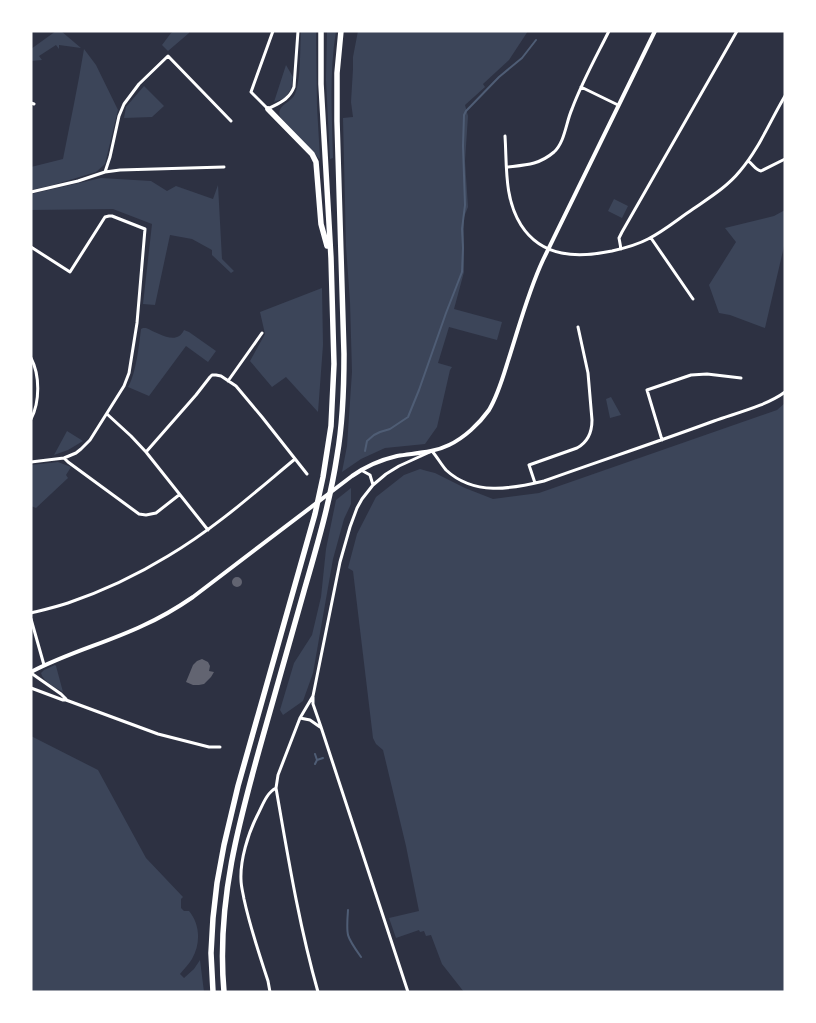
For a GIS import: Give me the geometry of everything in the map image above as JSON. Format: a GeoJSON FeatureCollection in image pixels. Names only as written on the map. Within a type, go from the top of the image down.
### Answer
{"type":"FeatureCollection","features":[{"type":"Feature","properties":{"kind":"highway"},"geometry":{"type":"LineString","coordinates":[[213,992],[211,953],[213,918],[224,846],[238,786],[308,541],[324,470],[330,426],[334,384],[334,342],[321,94],[321,31]]}},
{"type":"Feature","properties":{"kind":"highway"},"geometry":{"type":"LineString","coordinates":[[224,992],[222,963],[223,920],[232,854],[258,752],[326,511],[338,455],[344,393],[337,96],[341,31]]}},
{"type":"Feature","properties":{"kind":"highway"},"geometry":{"type":"LineString","coordinates":[[268,109],[312,154],[316,162],[321,224],[331,258]]}},
{"type":"Feature","properties":{"kind":"street"},"geometry":{"type":"LineString","coordinates":[[274,31],[251,92],[268,109],[285,100],[291,94],[294,87],[298,31]]}},
{"type":"Feature","properties":{"kind":"street"},"geometry":{"type":"LineString","coordinates":[[507,167],[539,162],[554,152],[562,140],[581,87],[609,31]]}},
{"type":"Feature","properties":{"kind":"street"},"geometry":{"type":"LineString","coordinates":[[66,700],[61,694],[31,673],[44,665],[142,626],[192,597],[360,470],[385,459],[432,451],[449,446],[477,424],[488,411],[498,391],[534,279],[548,248],[655,31]]}},
{"type":"Feature","properties":{"kind":"street"},"geometry":{"type":"LineString","coordinates":[[621,249],[620,238],[622,232],[736,31]]}},
{"type":"Feature","properties":{"kind":"street"},"geometry":{"type":"LineString","coordinates":[[105,172],[117,123],[126,100],[139,84],[168,56],[231,121]]}},
{"type":"Feature","properties":{"kind":"street"},"geometry":{"type":"LineString","coordinates":[[581,87],[618,105]]}},
{"type":"Feature","properties":{"kind":"street"},"geometry":{"type":"LineString","coordinates":[[505,136],[508,192],[515,215],[521,225],[534,240],[559,253],[590,255],[632,246],[651,238],[725,187],[748,161],[785,96]]}},
{"type":"Feature","properties":{"kind":"street"},"geometry":{"type":"LineString","coordinates":[[748,161],[761,171],[785,159]]}},
{"type":"Feature","properties":{"kind":"street"},"geometry":{"type":"LineString","coordinates":[[31,192],[78,181],[105,172],[120,170],[224,167]]}},
{"type":"Feature","properties":{"kind":"street"},"geometry":{"type":"LineString","coordinates":[[31,247],[70,272],[105,217],[112,216],[145,229],[138,315],[124,386],[90,440],[82,449],[64,458],[31,462]]}},
{"type":"Feature","properties":{"kind":"street"},"geometry":{"type":"LineString","coordinates":[[651,238],[693,299]]}},
{"type":"Feature","properties":{"kind":"street"},"geometry":{"type":"LineString","coordinates":[[535,483],[529,465],[583,445],[591,428],[588,373],[578,327]]}},
{"type":"Feature","properties":{"kind":"street"},"geometry":{"type":"LineString","coordinates":[[228,380],[262,333]]}},
{"type":"Feature","properties":{"kind":"street"},"geometry":{"type":"LineString","coordinates":[[31,358],[35,367],[37,390],[37,402],[31,419]]}},
{"type":"Feature","properties":{"kind":"street"},"geometry":{"type":"LineString","coordinates":[[146,452],[212,375],[216,374],[236,386],[248,399],[307,474]]}},
{"type":"Feature","properties":{"kind":"street"},"geometry":{"type":"LineString","coordinates":[[662,440],[646,390],[691,375],[707,374],[741,378]]}},
{"type":"Feature","properties":{"kind":"street"},"geometry":{"type":"LineString","coordinates":[[432,451],[448,471],[472,485],[503,489],[521,486],[662,440],[760,404],[785,392]]}},
{"type":"Feature","properties":{"kind":"street"},"geometry":{"type":"LineString","coordinates":[[107,414],[146,452],[208,530]]}},
{"type":"Feature","properties":{"kind":"street"},"geometry":{"type":"LineString","coordinates":[[408,992],[313,704],[313,696],[340,562],[357,508],[362,499],[380,479],[394,469],[432,451]]}},
{"type":"Feature","properties":{"kind":"street"},"geometry":{"type":"LineString","coordinates":[[64,458],[139,514],[156,513],[180,494]]}},
{"type":"Feature","properties":{"kind":"street"},"geometry":{"type":"LineString","coordinates":[[31,613],[67,603],[125,580],[168,556],[208,530],[295,459]]}},
{"type":"Feature","properties":{"kind":"street"},"geometry":{"type":"LineString","coordinates":[[360,470],[370,475],[373,486]]}},
{"type":"Feature","properties":{"kind":"street"},"geometry":{"type":"LineString","coordinates":[[31,618],[44,665]]}},
{"type":"Feature","properties":{"kind":"street"},"geometry":{"type":"LineString","coordinates":[[31,688],[158,734],[209,747],[220,747]]}},
{"type":"Feature","properties":{"kind":"street"},"geometry":{"type":"LineString","coordinates":[[313,696],[300,718],[278,775],[276,788],[293,888],[318,992]]}},
{"type":"Feature","properties":{"kind":"street"},"geometry":{"type":"LineString","coordinates":[[300,718],[310,720],[321,727]]}},
{"type":"Feature","properties":{"kind":"street"},"geometry":{"type":"LineString","coordinates":[[270,992],[248,916],[241,881],[246,844],[265,800],[271,791],[276,788]]}},
{"type":"Feature","properties":{"kind":"shaded area"},"geometry":{"type":"Polygon","coordinates":[[[56,31],[61,31],[81,48],[59,45],[59,49],[56,45],[39,56],[42,60],[31,61],[31,49],[56,31]]]}},
{"type":"Feature","properties":{"kind":"shaded area"},"geometry":{"type":"Polygon","coordinates":[[[174,31],[189,31],[189,33],[168,51],[162,45],[174,31]]]}},
{"type":"Feature","properties":{"kind":"shaded area"},"geometry":{"type":"Polygon","coordinates":[[[301,31],[316,31],[319,159],[279,114],[281,108],[293,97],[297,88],[301,31]]]}},
{"type":"Feature","properties":{"kind":"shaded area"},"geometry":{"type":"Polygon","coordinates":[[[327,31],[336,31],[332,79],[333,158],[330,159],[326,80],[327,31]]]}},
{"type":"Feature","properties":{"kind":"shaded area"},"geometry":{"type":"Polygon","coordinates":[[[358,31],[528,31],[509,60],[483,84],[485,87],[465,105],[468,116],[465,161],[468,207],[464,217],[464,272],[454,309],[502,322],[497,340],[449,327],[438,363],[452,367],[437,427],[425,444],[385,448],[361,459],[342,472],[347,446],[352,372],[346,246],[343,118],[353,117],[351,102],[353,57],[358,31]]]}},
{"type":"Feature","properties":{"kind":"shaded area"},"geometry":{"type":"Polygon","coordinates":[[[84,49],[96,65],[118,110],[105,164],[96,172],[31,190],[31,167],[63,159],[84,49]]]}},
{"type":"Feature","properties":{"kind":"shaded area"},"geometry":{"type":"Polygon","coordinates":[[[286,65],[293,77],[291,89],[285,98],[274,102],[286,65]]]}},
{"type":"Feature","properties":{"kind":"shaded area"},"geometry":{"type":"Polygon","coordinates":[[[144,86],[164,106],[152,117],[124,118],[126,107],[144,86]]]}},
{"type":"Feature","properties":{"kind":"shaded area"},"geometry":{"type":"Polygon","coordinates":[[[101,178],[151,181],[167,191],[176,186],[213,199],[218,185],[222,259],[234,271],[231,273],[212,255],[212,250],[192,239],[170,235],[155,305],[143,304],[152,224],[113,209],[31,210],[31,194],[101,178]]]}},
{"type":"Feature","properties":{"kind":"shaded area"},"geometry":{"type":"Polygon","coordinates":[[[614,199],[628,206],[622,218],[608,211],[614,199]]]}},
{"type":"Feature","properties":{"kind":"shaded area"},"geometry":{"type":"Polygon","coordinates":[[[785,210],[785,242],[765,328],[730,315],[719,313],[709,285],[736,242],[725,228],[774,216],[785,210]]]}},
{"type":"Feature","properties":{"kind":"shaded area"},"geometry":{"type":"Polygon","coordinates":[[[322,288],[323,345],[318,412],[286,377],[272,387],[250,361],[265,334],[260,312],[322,288]]]}},
{"type":"Feature","properties":{"kind":"shaded area"},"geometry":{"type":"Polygon","coordinates":[[[143,328],[172,338],[181,335],[184,330],[216,351],[208,362],[186,346],[149,396],[128,387],[135,367],[141,329],[143,328]]]}},
{"type":"Feature","properties":{"kind":"shaded area"},"geometry":{"type":"Polygon","coordinates":[[[611,397],[621,415],[610,418],[606,399],[611,397]]]}},
{"type":"Feature","properties":{"kind":"shaded area"},"geometry":{"type":"Polygon","coordinates":[[[785,403],[785,992],[464,992],[442,964],[431,935],[426,936],[424,931],[420,932],[419,930],[396,938],[389,918],[419,911],[383,750],[376,744],[373,738],[353,571],[348,568],[357,534],[376,497],[404,475],[420,469],[435,473],[493,499],[539,493],[777,410],[785,403]]]}},
{"type":"Feature","properties":{"kind":"shaded area"},"geometry":{"type":"Polygon","coordinates":[[[67,431],[83,441],[68,450],[54,455],[67,431]]]}},
{"type":"Feature","properties":{"kind":"shaded area"},"geometry":{"type":"Polygon","coordinates":[[[58,462],[71,467],[66,475],[68,478],[36,508],[31,506],[31,465],[58,462]]]}},
{"type":"Feature","properties":{"kind":"shaded area"},"geometry":{"type":"Polygon","coordinates":[[[351,488],[351,504],[344,519],[333,559],[313,673],[303,701],[283,715],[280,710],[294,663],[312,635],[321,597],[326,549],[336,500],[351,488]]]}},
{"type":"Feature","properties":{"kind":"shaded area"},"geometry":{"type":"Polygon","coordinates":[[[55,665],[63,692],[47,682],[41,673],[55,665]]]}},
{"type":"Feature","properties":{"kind":"shaded area"},"geometry":{"type":"Polygon","coordinates":[[[31,736],[98,770],[146,858],[183,897],[181,899],[181,908],[184,911],[189,911],[193,916],[198,934],[197,947],[192,959],[180,974],[184,978],[200,960],[204,992],[31,992],[31,736]]]}},
{"type":"Feature","properties":{"kind":"building"},"geometry":{"type":"Polygon","coordinates":[[[235,577],[239,577],[242,582],[241,586],[235,587],[232,584],[232,580],[235,577]]]}},
{"type":"Feature","properties":{"kind":"building"},"geometry":{"type":"Polygon","coordinates":[[[202,659],[208,662],[210,666],[209,671],[214,672],[211,677],[204,684],[199,685],[186,682],[193,665],[202,659]]]}},
{"type":"Feature","properties":{"kind":"waterway"},"geometry":{"type":"LineString","coordinates":[[365,451],[367,441],[374,435],[390,429],[408,417],[462,272],[462,229],[465,205],[464,115],[499,77],[522,58],[536,40]]}},
{"type":"Feature","properties":{"kind":"waterway"},"geometry":{"type":"LineString","coordinates":[[315,754],[317,760],[315,764]]}},
{"type":"Feature","properties":{"kind":"waterway"},"geometry":{"type":"LineString","coordinates":[[317,760],[323,758]]}},
{"type":"Feature","properties":{"kind":"waterway"},"geometry":{"type":"LineString","coordinates":[[348,910],[348,935],[361,957]]}}]}
